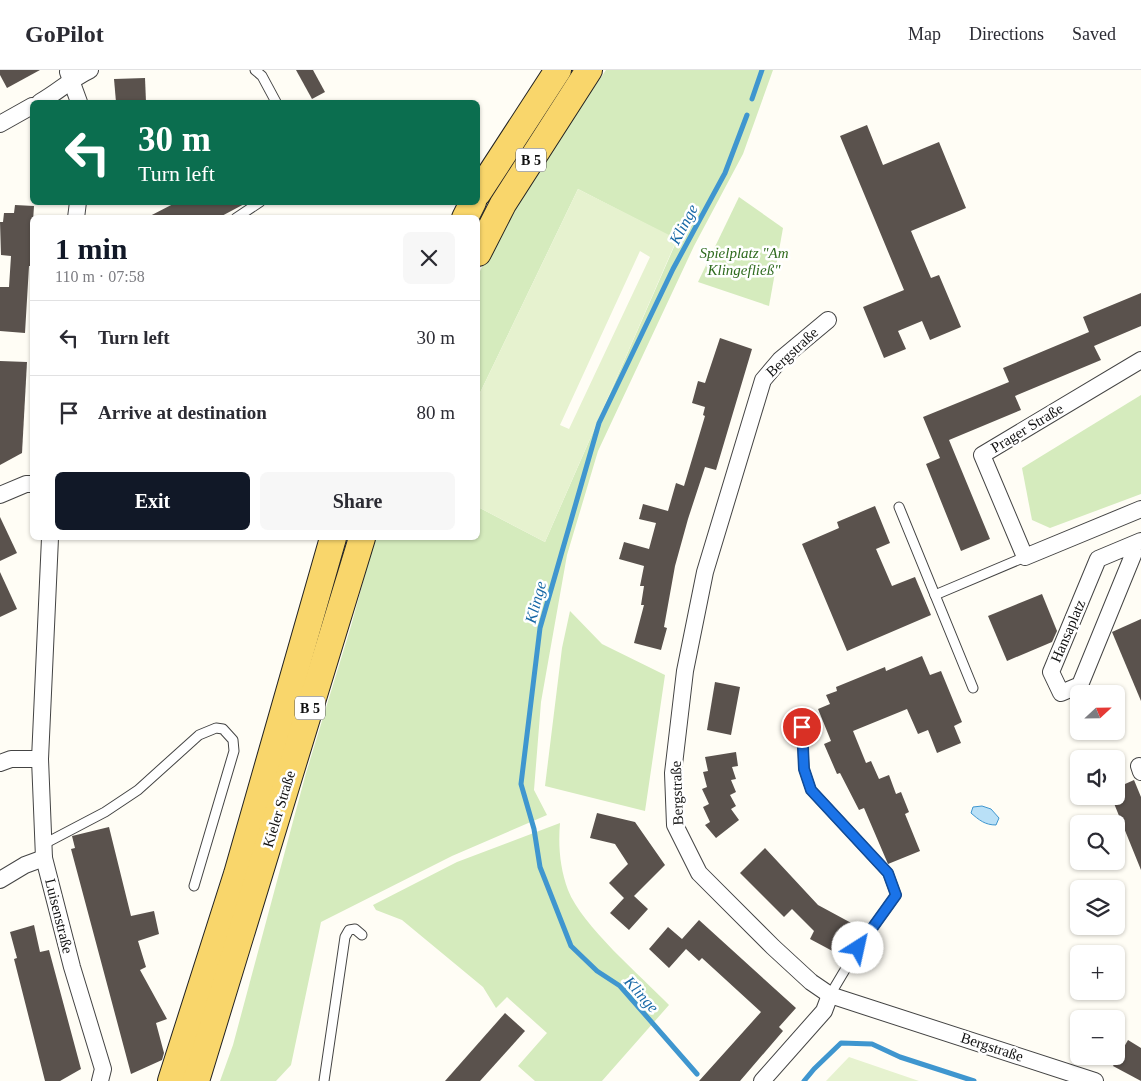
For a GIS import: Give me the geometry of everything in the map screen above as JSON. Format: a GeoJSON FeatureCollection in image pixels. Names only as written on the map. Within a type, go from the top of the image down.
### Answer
{"type":"FeatureCollection","features":[{"type":"Feature","properties":{"kind":"main road","name":"B 5"},"geometry":{"type":"LineString","coordinates":[[480,190],[558,70]]}},
{"type":"Feature","properties":{"kind":"main road","name":"B 5"},"geometry":{"type":"LineString","coordinates":[[480,249],[503,204],[589,70]]}},
{"type":"Feature","properties":{"kind":"main road","name":"Kieler Straße"},"geometry":{"type":"LineString","coordinates":[[171,1081],[237,874],[332,540]]}},
{"type":"Feature","properties":{"kind":"main road","name":"Kieler Straße"},"geometry":{"type":"LineString","coordinates":[[196,1081],[361,540]]}},
{"type":"Feature","properties":{"kind":"street"},"geometry":{"type":"LineString","coordinates":[[44,100],[60,92],[69,75],[90,70]]}},
{"type":"Feature","properties":{"kind":"street"},"geometry":{"type":"LineString","coordinates":[[69,75],[78,100]]}},
{"type":"Feature","properties":{"kind":"street"},"geometry":{"type":"LineString","coordinates":[[0,124],[30,107]]}},
{"type":"Feature","properties":{"kind":"street","name":"Bergstraße"},"geometry":{"type":"LineString","coordinates":[[828,320],[780,360],[763,380],[705,572],[685,671],[673,773],[675,825],[699,873],[810,982],[830,995],[1095,1081]]}},
{"type":"Feature","properties":{"kind":"street","name":"Prager Straße"},"geometry":{"type":"LineString","coordinates":[[1025,557],[982,455],[1141,360]]}},
{"type":"Feature","properties":{"kind":"street"},"geometry":{"type":"LineString","coordinates":[[0,495],[30,484]]}},
{"type":"Feature","properties":{"kind":"street"},"geometry":{"type":"LineString","coordinates":[[1025,557],[1141,509]]}},
{"type":"Feature","properties":{"kind":"street","name":"Luisenstraße"},"geometry":{"type":"LineString","coordinates":[[50,540],[40,759],[44,851],[101,1075]]}},
{"type":"Feature","properties":{"kind":"street","name":"Hansaplatz"},"geometry":{"type":"LineString","coordinates":[[1140,542],[1080,684],[1061,693],[1051,672],[1098,558],[1140,542]]}},
{"type":"Feature","properties":{"kind":"street"},"geometry":{"type":"LineString","coordinates":[[0,763],[11,758],[40,759]]}},
{"type":"Feature","properties":{"kind":"street"},"geometry":{"type":"LineString","coordinates":[[0,880],[44,851]]}},
{"type":"Feature","properties":{"kind":"street"},"geometry":{"type":"LineString","coordinates":[[762,1081],[824,1011],[830,995]]}},
{"type":"Feature","properties":{"kind":"lane"},"geometry":{"type":"LineString","coordinates":[[255,70],[262,76],[275,100]]}},
{"type":"Feature","properties":{"kind":"lane"},"geometry":{"type":"LineString","coordinates":[[240,215],[256,205]]}},
{"type":"Feature","properties":{"kind":"lane"},"geometry":{"type":"LineString","coordinates":[[899,507],[973,688]]}},
{"type":"Feature","properties":{"kind":"lane"},"geometry":{"type":"LineString","coordinates":[[935,595],[1025,557]]}},
{"type":"Feature","properties":{"kind":"lane"},"geometry":{"type":"LineString","coordinates":[[802,727],[804,769],[811,790],[888,873],[896,895],[858,948],[830,995]]}},
{"type":"Feature","properties":{"kind":"lane"},"geometry":{"type":"LineString","coordinates":[[44,851],[138,790],[199,735],[216,728],[223,728],[233,740],[234,751],[194,886]]}},
{"type":"Feature","properties":{"kind":"lane"},"geometry":{"type":"LineString","coordinates":[[324,1081],[345,937],[349,930],[356,929],[362,935]]}},
{"type":"Feature","properties":{"kind":"green space"},"geometry":{"type":"Polygon","coordinates":[[[606,70],[773,70],[743,154],[694,246],[598,451],[567,555],[541,702],[534,790],[547,815],[452,856],[321,922],[291,1065],[276,1081],[220,1081],[233,1045],[306,773],[351,626],[374,540],[480,540],[480,508],[545,542],[677,240],[578,189],[480,393],[480,271],[514,203],[606,70]]]}},
{"type":"Feature","properties":{"kind":"green space"},"geometry":{"type":"Polygon","coordinates":[[[578,189],[677,239],[545,542],[480,508],[480,393],[578,189]],[[640,251],[560,425],[569,429],[650,257],[640,251]]]}},
{"type":"Feature","properties":{"kind":"green space","name":"Spielplatz \"Am Klingefließ\""},"geometry":{"type":"Polygon","coordinates":[[[739,197],[783,228],[769,306],[698,282],[739,197]]]}},
{"type":"Feature","properties":{"kind":"green space"},"geometry":{"type":"Polygon","coordinates":[[[1141,395],[1141,494],[1050,528],[1032,520],[1022,468],[1141,395]]]}},
{"type":"Feature","properties":{"kind":"green space"},"geometry":{"type":"Polygon","coordinates":[[[570,611],[602,644],[665,675],[645,811],[545,786],[562,648],[570,611]]]}},
{"type":"Feature","properties":{"kind":"green space"},"geometry":{"type":"Polygon","coordinates":[[[560,823],[561,865],[565,882],[575,904],[599,935],[669,1005],[602,1081],[535,1081],[518,1066],[547,1033],[507,997],[496,1008],[483,987],[402,920],[376,910],[373,905],[457,862],[560,823]]]}},
{"type":"Feature","properties":{"kind":"green space"},"geometry":{"type":"Polygon","coordinates":[[[849,1057],[919,1081],[826,1081],[849,1057]]]}},
{"type":"Feature","properties":{"kind":"water"},"geometry":{"type":"Polygon","coordinates":[[[982,806],[991,809],[999,818],[996,825],[982,822],[971,813],[973,807],[982,806]]]}},
{"type":"Feature","properties":{"kind":"building"},"geometry":{"type":"Polygon","coordinates":[[[0,70],[40,70],[7,88],[0,75],[0,70]]]}},
{"type":"Feature","properties":{"kind":"building"},"geometry":{"type":"Polygon","coordinates":[[[296,70],[313,70],[325,92],[312,99],[296,70]]]}},
{"type":"Feature","properties":{"kind":"building"},"geometry":{"type":"Polygon","coordinates":[[[145,78],[146,100],[116,100],[114,79],[145,78]]]}},
{"type":"Feature","properties":{"kind":"building"},"geometry":{"type":"Polygon","coordinates":[[[867,125],[883,165],[939,142],[966,208],[911,231],[931,278],[939,275],[961,327],[930,340],[922,321],[898,331],[906,349],[884,358],[863,307],[904,290],[840,136],[867,125]]]}},
{"type":"Feature","properties":{"kind":"building"},"geometry":{"type":"Polygon","coordinates":[[[15,205],[34,206],[33,215],[30,215],[30,266],[25,333],[0,331],[0,287],[9,287],[11,256],[1,255],[0,222],[3,222],[4,213],[14,213],[15,205]]]}},
{"type":"Feature","properties":{"kind":"building"},"geometry":{"type":"Polygon","coordinates":[[[171,205],[242,205],[224,215],[152,215],[171,205]]]}},
{"type":"Feature","properties":{"kind":"building"},"geometry":{"type":"Polygon","coordinates":[[[1141,293],[1141,326],[1094,346],[1101,360],[1015,396],[1021,410],[949,440],[990,539],[961,551],[926,464],[940,458],[923,417],[1009,382],[1003,368],[1089,332],[1083,317],[1141,293]]]}},
{"type":"Feature","properties":{"kind":"building"},"geometry":{"type":"Polygon","coordinates":[[[720,338],[752,349],[716,470],[705,467],[688,519],[675,566],[664,627],[667,628],[661,650],[634,643],[644,605],[641,605],[644,586],[640,586],[644,566],[619,559],[624,542],[649,549],[656,523],[639,519],[643,504],[668,511],[676,483],[684,486],[705,416],[703,415],[705,407],[692,403],[698,381],[705,383],[720,338]]]}},
{"type":"Feature","properties":{"kind":"building"},"geometry":{"type":"Polygon","coordinates":[[[0,361],[27,362],[22,453],[0,465],[0,361]]]}},
{"type":"Feature","properties":{"kind":"building"},"geometry":{"type":"Polygon","coordinates":[[[875,506],[890,543],[876,549],[892,586],[915,577],[931,615],[847,651],[802,544],[839,528],[837,522],[875,506]]]}},
{"type":"Feature","properties":{"kind":"building"},"geometry":{"type":"Polygon","coordinates":[[[0,517],[17,553],[0,561],[0,517]]]}},
{"type":"Feature","properties":{"kind":"building"},"geometry":{"type":"Polygon","coordinates":[[[0,572],[17,609],[0,617],[0,572]]]}},
{"type":"Feature","properties":{"kind":"building"},"geometry":{"type":"Polygon","coordinates":[[[1042,594],[1057,631],[1052,642],[1007,661],[988,616],[1042,594]]]}},
{"type":"Feature","properties":{"kind":"building"},"geometry":{"type":"Polygon","coordinates":[[[1141,619],[1141,701],[1112,632],[1141,619]]]}},
{"type":"Feature","properties":{"kind":"building"},"geometry":{"type":"Polygon","coordinates":[[[922,656],[930,675],[941,671],[962,722],[954,726],[961,743],[937,753],[928,730],[918,734],[907,709],[853,731],[866,763],[871,761],[879,779],[889,775],[896,794],[901,792],[909,812],[905,814],[920,851],[888,864],[864,808],[859,810],[840,773],[837,774],[824,744],[831,741],[818,709],[830,704],[826,695],[837,691],[836,687],[885,667],[886,671],[922,656]]]}},
{"type":"Feature","properties":{"kind":"building"},"geometry":{"type":"Polygon","coordinates":[[[715,682],[740,687],[731,735],[707,730],[715,682]]]}},
{"type":"Feature","properties":{"kind":"building"},"geometry":{"type":"Polygon","coordinates":[[[736,752],[738,766],[732,767],[736,779],[731,780],[736,792],[730,795],[736,806],[731,809],[739,820],[716,838],[705,825],[710,822],[703,807],[709,804],[702,789],[707,787],[703,772],[708,771],[705,757],[736,752]]]}},
{"type":"Feature","properties":{"kind":"building"},"geometry":{"type":"Polygon","coordinates":[[[1134,780],[1141,797],[1141,870],[1125,831],[1125,815],[1119,815],[1115,805],[1125,805],[1125,784],[1134,780]]]}},
{"type":"Feature","properties":{"kind":"building"},"geometry":{"type":"Polygon","coordinates":[[[597,813],[635,822],[665,865],[634,896],[648,909],[629,930],[610,913],[624,898],[609,883],[628,864],[615,844],[590,838],[597,813]]]}},
{"type":"Feature","properties":{"kind":"building"},"geometry":{"type":"Polygon","coordinates":[[[109,827],[131,916],[154,911],[159,934],[138,941],[146,967],[140,970],[167,1019],[156,1023],[164,1053],[162,1060],[131,1074],[71,849],[75,848],[72,836],[109,827]]]}},
{"type":"Feature","properties":{"kind":"building"},"geometry":{"type":"Polygon","coordinates":[[[765,848],[818,905],[855,925],[840,955],[810,939],[814,931],[792,909],[784,917],[740,873],[765,848]]]}},
{"type":"Feature","properties":{"kind":"building"},"geometry":{"type":"Polygon","coordinates":[[[699,920],[796,1008],[779,1027],[783,1031],[740,1081],[699,1081],[761,1012],[702,958],[699,961],[686,949],[669,968],[649,949],[668,927],[682,939],[699,920]]]}},
{"type":"Feature","properties":{"kind":"building"},"geometry":{"type":"Polygon","coordinates":[[[34,925],[40,952],[49,950],[81,1069],[60,1081],[45,1081],[14,959],[17,958],[10,932],[34,925]]]}},
{"type":"Feature","properties":{"kind":"building"},"geometry":{"type":"Polygon","coordinates":[[[505,1013],[525,1031],[480,1081],[445,1081],[505,1013]]]}},
{"type":"Feature","properties":{"kind":"building"},"geometry":{"type":"Polygon","coordinates":[[[1128,1040],[1141,1048],[1141,1081],[1113,1066],[1125,1065],[1125,1045],[1128,1040]]]}},
{"type":"Feature","properties":{"kind":"waterway","name":"Klinge"},"geometry":{"type":"LineString","coordinates":[[752,99],[762,70]]}},
{"type":"Feature","properties":{"kind":"waterway","name":"Klinge"},"geometry":{"type":"LineString","coordinates":[[697,1074],[620,986],[597,971],[571,946],[540,867],[534,829],[521,784],[540,628],[599,423],[673,269],[725,173],[747,115]]}},
{"type":"Feature","properties":{"kind":"waterway","name":"Klinge"},"geometry":{"type":"LineString","coordinates":[[804,1081],[841,1043],[872,1044],[900,1057],[974,1081]]}},
{"type":"Feature","properties":{"kind":"route"},"geometry":{"type":"LineString","coordinates":[[802,727],[804,769],[811,790],[888,873],[896,895],[858,948]]}}]}
